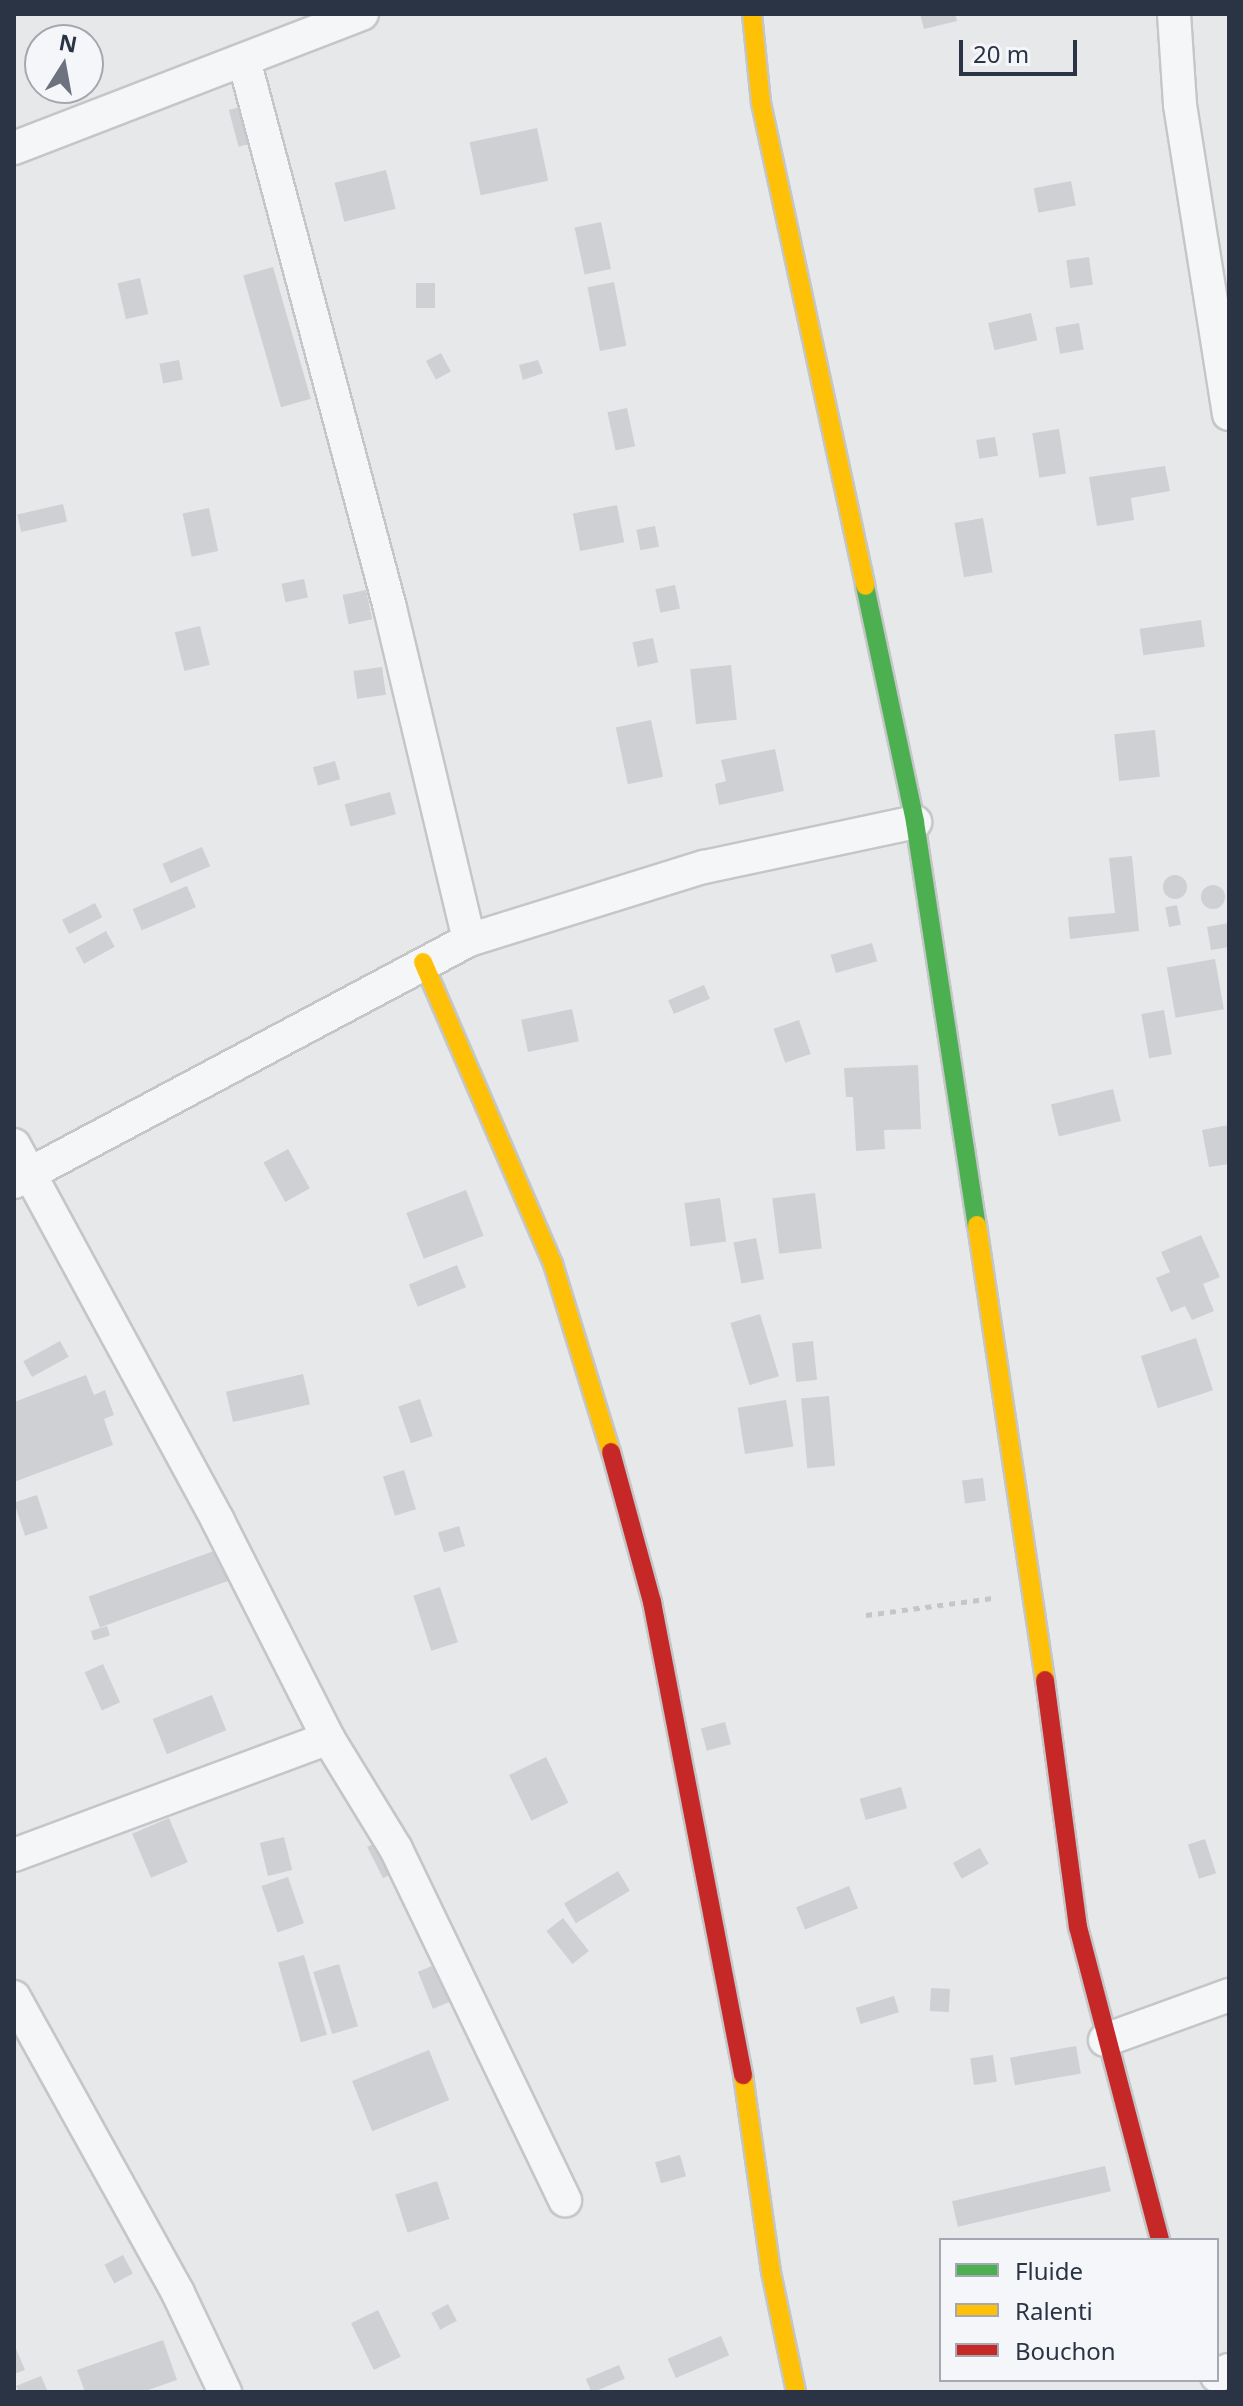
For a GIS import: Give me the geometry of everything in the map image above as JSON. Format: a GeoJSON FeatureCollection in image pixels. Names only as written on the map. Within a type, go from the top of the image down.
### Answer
{"type":"FeatureCollection","features":[{"type":"Feature","properties":{"kind":"street"},"geometry":{"type":"LineString","coordinates":[[14,148],[362,14]]}},
{"type":"Feature","properties":{"kind":"street"},"geometry":{"type":"LineString","coordinates":[[752,14],[761,103],[915,822],[1034,1594],[1078,1927],[1105,2040],[1159,2238]]}},
{"type":"Feature","properties":{"kind":"street"},"geometry":{"type":"LineString","coordinates":[[1174,14],[1180,105],[1229,414]]}},
{"type":"Feature","properties":{"kind":"street"},"geometry":{"type":"LineString","coordinates":[[244,60],[390,608],[469,940]]}},
{"type":"Feature","properties":{"kind":"street"},"geometry":{"type":"LineString","coordinates":[[21,1179],[469,940],[704,867],[915,822]]}},
{"type":"Feature","properties":{"kind":"street"},"geometry":{"type":"LineString","coordinates":[[423,962],[553,1264],[626,1499],[652,1602],[739,2050],[771,2272],[796,2392]]}},
{"type":"Feature","properties":{"kind":"street"},"geometry":{"type":"LineString","coordinates":[[14,1145],[21,1179],[218,1521],[328,1738],[396,1849],[565,2200]]}},
{"type":"Feature","properties":{"kind":"street"},"geometry":{"type":"LineString","coordinates":[[14,1855],[328,1738]]}},
{"type":"Feature","properties":{"kind":"street"},"geometry":{"type":"LineString","coordinates":[[1105,2040],[1229,1995]]}},
{"type":"Feature","properties":{"kind":"street"},"geometry":{"type":"LineString","coordinates":[[14,1997],[178,2293],[225,2392]]}},
{"type":"Feature","properties":{"kind":"path"},"geometry":{"type":"LineString","coordinates":[[866,1615],[1034,1594]]}},
{"type":"Feature","properties":{"kind":"building"},"geometry":{"type":"Polygon","coordinates":[[[920,14],[955,14],[957,21],[924,29],[920,14]]]}},
{"type":"Feature","properties":{"kind":"building"},"geometry":{"type":"Polygon","coordinates":[[[251,104],[261,141],[239,147],[229,110],[251,104]]]}},
{"type":"Feature","properties":{"kind":"building"},"geometry":{"type":"Polygon","coordinates":[[[537,128],[548,181],[481,195],[470,142],[537,128]]]}},
{"type":"Feature","properties":{"kind":"building"},"geometry":{"type":"Polygon","coordinates":[[[386,170],[396,209],[344,222],[335,183],[386,170]]]}},
{"type":"Feature","properties":{"kind":"building"},"geometry":{"type":"Polygon","coordinates":[[[1071,181],[1076,206],[1038,213],[1034,188],[1071,181]]]}},
{"type":"Feature","properties":{"kind":"building"},"geometry":{"type":"Polygon","coordinates":[[[601,222],[611,269],[585,275],[575,228],[601,222]]]}},
{"type":"Feature","properties":{"kind":"building"},"geometry":{"type":"Polygon","coordinates":[[[1089,257],[1093,285],[1070,288],[1066,260],[1089,257]]]}},
{"type":"Feature","properties":{"kind":"building"},"geometry":{"type":"Polygon","coordinates":[[[273,267],[311,399],[281,407],[243,276],[273,267]]]}},
{"type":"Feature","properties":{"kind":"building"},"geometry":{"type":"Polygon","coordinates":[[[140,278],[148,314],[126,319],[118,283],[140,278]]]}},
{"type":"Feature","properties":{"kind":"building"},"geometry":{"type":"Polygon","coordinates":[[[614,282],[626,346],[600,351],[587,287],[614,282]]]}},
{"type":"Feature","properties":{"kind":"building"},"geometry":{"type":"Polygon","coordinates":[[[416,283],[435,283],[435,308],[416,308],[416,283]]]}},
{"type":"Feature","properties":{"kind":"building"},"geometry":{"type":"Polygon","coordinates":[[[1031,313],[1037,340],[994,350],[988,323],[1031,313]]]}},
{"type":"Feature","properties":{"kind":"building"},"geometry":{"type":"Polygon","coordinates":[[[1079,323],[1084,350],[1060,354],[1055,327],[1079,323]]]}},
{"type":"Feature","properties":{"kind":"building"},"geometry":{"type":"Polygon","coordinates":[[[441,353],[451,372],[436,380],[426,361],[441,353]]]}},
{"type":"Feature","properties":{"kind":"building"},"geometry":{"type":"Polygon","coordinates":[[[179,360],[183,380],[163,383],[159,364],[179,360]]]}},
{"type":"Feature","properties":{"kind":"building"},"geometry":{"type":"Polygon","coordinates":[[[538,360],[543,373],[523,380],[519,365],[538,360]]]}},
{"type":"Feature","properties":{"kind":"building"},"geometry":{"type":"Polygon","coordinates":[[[627,408],[635,446],[616,450],[607,412],[627,408]]]}},
{"type":"Feature","properties":{"kind":"building"},"geometry":{"type":"Polygon","coordinates":[[[1059,429],[1066,473],[1039,478],[1032,433],[1059,429]]]}},
{"type":"Feature","properties":{"kind":"building"},"geometry":{"type":"Polygon","coordinates":[[[995,437],[998,456],[979,459],[976,440],[995,437]]]}},
{"type":"Feature","properties":{"kind":"building"},"geometry":{"type":"Polygon","coordinates":[[[1165,466],[1170,491],[1131,498],[1134,520],[1097,526],[1089,477],[1165,466]]]}},
{"type":"Feature","properties":{"kind":"building"},"geometry":{"type":"Polygon","coordinates":[[[63,504],[67,522],[21,532],[17,515],[63,504]]]}},
{"type":"Feature","properties":{"kind":"building"},"geometry":{"type":"Polygon","coordinates":[[[617,505],[624,542],[580,551],[573,514],[617,505]]]}},
{"type":"Feature","properties":{"kind":"building"},"geometry":{"type":"Polygon","coordinates":[[[209,508],[218,551],[192,557],[183,514],[209,508]]]}},
{"type":"Feature","properties":{"kind":"building"},"geometry":{"type":"Polygon","coordinates":[[[983,518],[993,572],[964,577],[954,523],[983,518]]]}},
{"type":"Feature","properties":{"kind":"building"},"geometry":{"type":"Polygon","coordinates":[[[655,526],[659,547],[640,550],[636,530],[655,526]]]}},
{"type":"Feature","properties":{"kind":"building"},"geometry":{"type":"Polygon","coordinates":[[[304,579],[308,598],[285,602],[282,584],[304,579]]]}},
{"type":"Feature","properties":{"kind":"building"},"geometry":{"type":"Polygon","coordinates":[[[675,585],[680,608],[660,613],[655,589],[675,585]]]}},
{"type":"Feature","properties":{"kind":"building"},"geometry":{"type":"Polygon","coordinates":[[[366,590],[372,619],[349,624],[343,595],[366,590]]]}},
{"type":"Feature","properties":{"kind":"building"},"geometry":{"type":"Polygon","coordinates":[[[1201,620],[1205,647],[1143,655],[1140,629],[1201,620]]]}},
{"type":"Feature","properties":{"kind":"building"},"geometry":{"type":"Polygon","coordinates":[[[200,626],[210,665],[184,671],[175,632],[200,626]]]}},
{"type":"Feature","properties":{"kind":"building"},"geometry":{"type":"Polygon","coordinates":[[[653,638],[658,662],[638,667],[632,642],[653,638]]]}},
{"type":"Feature","properties":{"kind":"building"},"geometry":{"type":"Polygon","coordinates":[[[731,665],[737,720],[696,724],[690,669],[731,665]]]}},
{"type":"Feature","properties":{"kind":"building"},"geometry":{"type":"Polygon","coordinates":[[[382,667],[386,695],[357,699],[353,671],[382,667]]]}},
{"type":"Feature","properties":{"kind":"building"},"geometry":{"type":"Polygon","coordinates":[[[651,720],[663,777],[628,784],[616,727],[651,720]]]}},
{"type":"Feature","properties":{"kind":"building"},"geometry":{"type":"Polygon","coordinates":[[[1155,730],[1160,777],[1119,781],[1114,734],[1155,730]]]}},
{"type":"Feature","properties":{"kind":"building"},"geometry":{"type":"Polygon","coordinates":[[[775,749],[784,791],[719,805],[715,784],[726,781],[721,760],[775,749]]]}},
{"type":"Feature","properties":{"kind":"building"},"geometry":{"type":"Polygon","coordinates":[[[335,761],[340,779],[318,786],[313,767],[335,761]]]}},
{"type":"Feature","properties":{"kind":"building"},"geometry":{"type":"Polygon","coordinates":[[[390,792],[396,814],[351,826],[345,804],[390,792]]]}},
{"type":"Feature","properties":{"kind":"building"},"geometry":{"type":"Polygon","coordinates":[[[202,847],[210,866],[171,883],[162,864],[202,847]]]}},
{"type":"Feature","properties":{"kind":"building"},"geometry":{"type":"Polygon","coordinates":[[[1132,856],[1139,931],[1070,939],[1068,917],[1115,913],[1109,858],[1132,856]]]}},
{"type":"Feature","properties":{"kind":"building"},"geometry":{"type":"Polygon","coordinates":[[[1175,875],[1186,882],[1187,887],[1180,898],[1175,899],[1164,892],[1163,887],[1170,876],[1175,875]]]}},
{"type":"Feature","properties":{"kind":"building"},"geometry":{"type":"Polygon","coordinates":[[[1213,885],[1224,892],[1225,897],[1218,908],[1213,909],[1202,902],[1201,897],[1208,886],[1213,885]]]}},
{"type":"Feature","properties":{"kind":"building"},"geometry":{"type":"Polygon","coordinates":[[[187,886],[196,907],[142,930],[133,909],[187,886]]]}},
{"type":"Feature","properties":{"kind":"building"},"geometry":{"type":"Polygon","coordinates":[[[95,903],[102,917],[69,934],[62,920],[95,903]]]}},
{"type":"Feature","properties":{"kind":"building"},"geometry":{"type":"Polygon","coordinates":[[[1177,905],[1181,925],[1169,927],[1165,907],[1177,905]]]}},
{"type":"Feature","properties":{"kind":"building"},"geometry":{"type":"Polygon","coordinates":[[[1229,923],[1229,947],[1211,950],[1207,927],[1229,923]]]}},
{"type":"Feature","properties":{"kind":"building"},"geometry":{"type":"Polygon","coordinates":[[[106,931],[115,947],[84,964],[75,948],[106,931]]]}},
{"type":"Feature","properties":{"kind":"building"},"geometry":{"type":"Polygon","coordinates":[[[872,943],[877,961],[836,973],[831,955],[872,943]]]}},
{"type":"Feature","properties":{"kind":"building"},"geometry":{"type":"Polygon","coordinates":[[[1215,959],[1224,1009],[1176,1018],[1167,968],[1215,959]]]}},
{"type":"Feature","properties":{"kind":"building"},"geometry":{"type":"Polygon","coordinates":[[[704,985],[710,999],[674,1014],[668,1000],[704,985]]]}},
{"type":"Feature","properties":{"kind":"building"},"geometry":{"type":"Polygon","coordinates":[[[572,1009],[579,1041],[528,1052],[521,1020],[572,1009]]]}},
{"type":"Feature","properties":{"kind":"building"},"geometry":{"type":"Polygon","coordinates":[[[1164,1010],[1172,1054],[1149,1058],[1141,1014],[1164,1010]]]}},
{"type":"Feature","properties":{"kind":"building"},"geometry":{"type":"Polygon","coordinates":[[[799,1020],[811,1054],[785,1063],[773,1029],[799,1020]]]}},
{"type":"Feature","properties":{"kind":"building"},"geometry":{"type":"Polygon","coordinates":[[[918,1065],[921,1129],[884,1130],[885,1149],[856,1151],[853,1097],[846,1097],[844,1068],[918,1065]]]}},
{"type":"Feature","properties":{"kind":"building"},"geometry":{"type":"Polygon","coordinates":[[[1113,1089],[1121,1121],[1059,1137],[1051,1104],[1113,1089]]]}},
{"type":"Feature","properties":{"kind":"building"},"geometry":{"type":"Polygon","coordinates":[[[1229,1125],[1229,1164],[1209,1167],[1202,1130],[1229,1125]]]}},
{"type":"Feature","properties":{"kind":"building"},"geometry":{"type":"Polygon","coordinates":[[[288,1149],[310,1188],[285,1202],[264,1163],[288,1149]]]}},
{"type":"Feature","properties":{"kind":"building"},"geometry":{"type":"Polygon","coordinates":[[[466,1190],[484,1236],[424,1259],[406,1213],[466,1190]]]}},
{"type":"Feature","properties":{"kind":"building"},"geometry":{"type":"Polygon","coordinates":[[[815,1193],[822,1249],[779,1254],[772,1198],[815,1193]]]}},
{"type":"Feature","properties":{"kind":"building"},"geometry":{"type":"Polygon","coordinates":[[[720,1198],[726,1242],[690,1247],[684,1203],[720,1198]]]}},
{"type":"Feature","properties":{"kind":"building"},"geometry":{"type":"Polygon","coordinates":[[[1201,1235],[1220,1277],[1203,1284],[1214,1311],[1192,1320],[1185,1306],[1171,1312],[1156,1278],[1170,1272],[1161,1252],[1201,1235]]]}},
{"type":"Feature","properties":{"kind":"building"},"geometry":{"type":"Polygon","coordinates":[[[756,1238],[764,1279],[741,1284],[733,1242],[756,1238]]]}},
{"type":"Feature","properties":{"kind":"building"},"geometry":{"type":"Polygon","coordinates":[[[457,1265],[466,1287],[418,1307],[409,1284],[457,1265]]]}},
{"type":"Feature","properties":{"kind":"building"},"geometry":{"type":"Polygon","coordinates":[[[760,1314],[779,1376],[749,1385],[730,1323],[760,1314]]]}},
{"type":"Feature","properties":{"kind":"building"},"geometry":{"type":"Polygon","coordinates":[[[1196,1338],[1213,1390],[1158,1408],[1141,1356],[1196,1338]]]}},
{"type":"Feature","properties":{"kind":"building"},"geometry":{"type":"Polygon","coordinates":[[[60,1341],[69,1357],[32,1377],[23,1361],[60,1341]]]}},
{"type":"Feature","properties":{"kind":"building"},"geometry":{"type":"Polygon","coordinates":[[[813,1341],[817,1380],[796,1382],[792,1343],[813,1341]]]}},
{"type":"Feature","properties":{"kind":"building"},"geometry":{"type":"Polygon","coordinates":[[[303,1374],[310,1404],[233,1422],[226,1392],[303,1374]]]}},
{"type":"Feature","properties":{"kind":"building"},"geometry":{"type":"Polygon","coordinates":[[[86,1375],[94,1395],[105,1390],[114,1415],[104,1419],[113,1445],[14,1482],[14,1402],[86,1375]]]}},
{"type":"Feature","properties":{"kind":"building"},"geometry":{"type":"Polygon","coordinates":[[[829,1396],[835,1466],[807,1468],[801,1398],[829,1396]]]}},
{"type":"Feature","properties":{"kind":"building"},"geometry":{"type":"Polygon","coordinates":[[[420,1399],[433,1436],[411,1443],[398,1406],[420,1399]]]}},
{"type":"Feature","properties":{"kind":"building"},"geometry":{"type":"Polygon","coordinates":[[[786,1400],[793,1446],[745,1454],[738,1408],[786,1400]]]}},
{"type":"Feature","properties":{"kind":"building"},"geometry":{"type":"Polygon","coordinates":[[[404,1470],[416,1509],[395,1516],[383,1476],[404,1470]]]}},
{"type":"Feature","properties":{"kind":"building"},"geometry":{"type":"Polygon","coordinates":[[[983,1478],[986,1501],[965,1503],[962,1481],[983,1478]]]}},
{"type":"Feature","properties":{"kind":"building"},"geometry":{"type":"Polygon","coordinates":[[[37,1495],[48,1528],[25,1536],[14,1502],[37,1495]]]}},
{"type":"Feature","properties":{"kind":"building"},"geometry":{"type":"Polygon","coordinates":[[[459,1526],[465,1546],[444,1553],[438,1532],[459,1526]]]}},
{"type":"Feature","properties":{"kind":"building"},"geometry":{"type":"Polygon","coordinates":[[[222,1548],[233,1579],[100,1628],[89,1597],[222,1548]]]}},
{"type":"Feature","properties":{"kind":"building"},"geometry":{"type":"Polygon","coordinates":[[[440,1587],[458,1642],[431,1651],[413,1596],[440,1587]]]}},
{"type":"Feature","properties":{"kind":"building"},"geometry":{"type":"Polygon","coordinates":[[[107,1626],[110,1636],[94,1641],[91,1631],[107,1626]]]}},
{"type":"Feature","properties":{"kind":"building"},"geometry":{"type":"Polygon","coordinates":[[[103,1664],[120,1702],[102,1711],[85,1672],[103,1664]]]}},
{"type":"Feature","properties":{"kind":"building"},"geometry":{"type":"Polygon","coordinates":[[[212,1695],[226,1730],[167,1754],[153,1719],[212,1695]]]}},
{"type":"Feature","properties":{"kind":"building"},"geometry":{"type":"Polygon","coordinates":[[[725,1722],[731,1744],[707,1751],[701,1728],[725,1722]]]}},
{"type":"Feature","properties":{"kind":"building"},"geometry":{"type":"Polygon","coordinates":[[[546,1757],[568,1803],[532,1821],[509,1775],[546,1757]]]}},
{"type":"Feature","properties":{"kind":"building"},"geometry":{"type":"Polygon","coordinates":[[[901,1787],[907,1808],[866,1820],[860,1799],[901,1787]]]}},
{"type":"Feature","properties":{"kind":"building"},"geometry":{"type":"Polygon","coordinates":[[[169,1818],[188,1862],[151,1878],[132,1834],[169,1818]]]}},
{"type":"Feature","properties":{"kind":"building"},"geometry":{"type":"Polygon","coordinates":[[[284,1837],[292,1870],[268,1876],[260,1843],[284,1837]]]}},
{"type":"Feature","properties":{"kind":"building"},"geometry":{"type":"Polygon","coordinates":[[[385,1838],[401,1869],[383,1878],[367,1847],[385,1838]]]}},
{"type":"Feature","properties":{"kind":"building"},"geometry":{"type":"Polygon","coordinates":[[[1205,1839],[1216,1873],[1199,1879],[1188,1845],[1205,1839]]]}},
{"type":"Feature","properties":{"kind":"building"},"geometry":{"type":"Polygon","coordinates":[[[980,1848],[989,1864],[962,1879],[953,1863],[980,1848]]]}},
{"type":"Feature","properties":{"kind":"building"},"geometry":{"type":"Polygon","coordinates":[[[618,1871],[630,1891],[576,1923],[564,1903],[618,1871]]]}},
{"type":"Feature","properties":{"kind":"building"},"geometry":{"type":"Polygon","coordinates":[[[288,1877],[304,1923],[277,1932],[262,1886],[288,1877]]]}},
{"type":"Feature","properties":{"kind":"building"},"geometry":{"type":"Polygon","coordinates":[[[849,1886],[858,1908],[805,1930],[796,1907],[849,1886]]]}},
{"type":"Feature","properties":{"kind":"building"},"geometry":{"type":"Polygon","coordinates":[[[563,1918],[589,1951],[572,1964],[546,1931],[563,1918]]]}},
{"type":"Feature","properties":{"kind":"building"},"geometry":{"type":"Polygon","coordinates":[[[304,1955],[327,2035],[301,2042],[278,1962],[304,1955]]]}},
{"type":"Feature","properties":{"kind":"building"},"geometry":{"type":"Polygon","coordinates":[[[442,1962],[457,1999],[433,2009],[418,1972],[442,1962]]]}},
{"type":"Feature","properties":{"kind":"building"},"geometry":{"type":"Polygon","coordinates":[[[339,1964],[358,2026],[332,2034],[313,1972],[339,1964]]]}},
{"type":"Feature","properties":{"kind":"building"},"geometry":{"type":"Polygon","coordinates":[[[931,1988],[950,1989],[949,2012],[930,2011],[931,1988]]]}},
{"type":"Feature","properties":{"kind":"building"},"geometry":{"type":"Polygon","coordinates":[[[894,1996],[899,2012],[861,2024],[856,2008],[894,1996]]]}},
{"type":"Feature","properties":{"kind":"building"},"geometry":{"type":"Polygon","coordinates":[[[1076,2046],[1081,2074],[1015,2085],[1010,2058],[1076,2046]]]}},
{"type":"Feature","properties":{"kind":"building"},"geometry":{"type":"Polygon","coordinates":[[[429,2050],[449,2100],[372,2131],[352,2081],[429,2050]]]}},
{"type":"Feature","properties":{"kind":"building"},"geometry":{"type":"Polygon","coordinates":[[[993,2055],[997,2082],[974,2085],[970,2058],[993,2055]]]}},
{"type":"Feature","properties":{"kind":"building"},"geometry":{"type":"Polygon","coordinates":[[[680,2155],[686,2176],[661,2183],[655,2162],[680,2155]]]}},
{"type":"Feature","properties":{"kind":"building"},"geometry":{"type":"Polygon","coordinates":[[[1105,2166],[1111,2191],[958,2227],[952,2201],[1105,2166]]]}},
{"type":"Feature","properties":{"kind":"building"},"geometry":{"type":"Polygon","coordinates":[[[437,2181],[449,2219],[408,2233],[395,2195],[437,2181]]]}},
{"type":"Feature","properties":{"kind":"building"},"geometry":{"type":"Polygon","coordinates":[[[123,2255],[133,2274],[114,2283],[104,2265],[123,2255]]]}},
{"type":"Feature","properties":{"kind":"building"},"geometry":{"type":"Polygon","coordinates":[[[448,2304],[457,2321],[440,2330],[431,2313],[448,2304]]]}},
{"type":"Feature","properties":{"kind":"building"},"geometry":{"type":"Polygon","coordinates":[[[378,2310],[401,2357],[374,2370],[351,2323],[378,2310]]]}},
{"type":"Feature","properties":{"kind":"building"},"geometry":{"type":"Polygon","coordinates":[[[721,2336],[729,2355],[676,2378],[668,2359],[721,2336]]]}},
{"type":"Feature","properties":{"kind":"building"},"geometry":{"type":"Polygon","coordinates":[[[163,2340],[177,2380],[142,2392],[85,2392],[77,2370],[163,2340]]]}},
{"type":"Feature","properties":{"kind":"building"},"geometry":{"type":"Polygon","coordinates":[[[14,2344],[25,2370],[14,2374],[14,2344]]]}},
{"type":"Feature","properties":{"kind":"building"},"geometry":{"type":"Polygon","coordinates":[[[619,2365],[625,2379],[594,2392],[586,2379],[619,2365]]]}},
{"type":"Feature","properties":{"kind":"building"},"geometry":{"type":"Polygon","coordinates":[[[41,2376],[48,2392],[19,2392],[16,2386],[41,2376]]]}},
{"type":"Feature","properties":{"kind":"traffic: fast"},"geometry":{"type":"LineString","coordinates":[[865,586],[915,822],[977,1225]]}},
{"type":"Feature","properties":{"kind":"traffic: slow"},"geometry":{"type":"LineString","coordinates":[[752,14],[761,103],[865,586]]}},
{"type":"Feature","properties":{"kind":"traffic: slow"},"geometry":{"type":"LineString","coordinates":[[423,962],[553,1264],[611,1452]]}},
{"type":"Feature","properties":{"kind":"traffic: slow"},"geometry":{"type":"LineString","coordinates":[[977,1225],[1045,1680]]}},
{"type":"Feature","properties":{"kind":"traffic: slow"},"geometry":{"type":"LineString","coordinates":[[743,2075],[771,2272],[796,2392]]}},
{"type":"Feature","properties":{"kind":"traffic: jam"},"geometry":{"type":"LineString","coordinates":[[611,1452],[652,1602],[743,2075]]}},
{"type":"Feature","properties":{"kind":"traffic: jam"},"geometry":{"type":"LineString","coordinates":[[1045,1680],[1078,1927],[1159,2238]]}}]}
